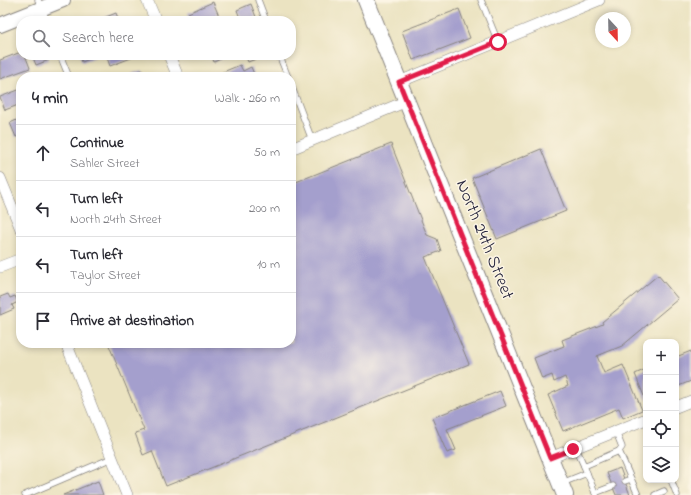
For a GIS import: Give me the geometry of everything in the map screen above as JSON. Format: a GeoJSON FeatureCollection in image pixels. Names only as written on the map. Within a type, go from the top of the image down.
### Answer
{"type":"FeatureCollection","features":[{"type":"Feature","properties":{"kind":"main road","name":"North 24th Street"},"geometry":{"type":"LineString","coordinates":[[366,0],[562,489]]}},
{"type":"Feature","properties":{"kind":"street"},"geometry":{"type":"LineString","coordinates":[[26,16],[63,0]]}},
{"type":"Feature","properties":{"kind":"street"},"geometry":{"type":"LineString","coordinates":[[147,0],[154,16]]}},
{"type":"Feature","properties":{"kind":"street"},"geometry":{"type":"LineString","coordinates":[[399,82],[498,42],[592,1]]}},
{"type":"Feature","properties":{"kind":"street"},"geometry":{"type":"LineString","coordinates":[[0,26],[16,20]]}},
{"type":"Feature","properties":{"kind":"street"},"geometry":{"type":"LineString","coordinates":[[171,60],[176,72]]}},
{"type":"Feature","properties":{"kind":"street"},"geometry":{"type":"LineString","coordinates":[[296,147],[407,101]]}},
{"type":"Feature","properties":{"kind":"street"},"geometry":{"type":"LineString","coordinates":[[0,178],[16,217]]}},
{"type":"Feature","properties":{"kind":"street"},"geometry":{"type":"LineString","coordinates":[[0,268],[16,261]]}},
{"type":"Feature","properties":{"kind":"street"},"geometry":{"type":"LineString","coordinates":[[68,348],[127,495]]}},
{"type":"Feature","properties":{"kind":"street"},"geometry":{"type":"LineString","coordinates":[[679,406],[691,400]]}},
{"type":"Feature","properties":{"kind":"street"},"geometry":{"type":"LineString","coordinates":[[550,458],[643,420]]}},
{"type":"Feature","properties":{"kind":"lane"},"geometry":{"type":"LineString","coordinates":[[258,0],[264,16]]}},
{"type":"Feature","properties":{"kind":"lane"},"geometry":{"type":"LineString","coordinates":[[482,0],[498,42]]}},
{"type":"Feature","properties":{"kind":"lane"},"geometry":{"type":"LineString","coordinates":[[62,60],[67,72]]}},
{"type":"Feature","properties":{"kind":"lane"},"geometry":{"type":"LineString","coordinates":[[281,60],[286,72]]}},
{"type":"Feature","properties":{"kind":"lane"},"geometry":{"type":"LineString","coordinates":[[296,98],[312,140]]}},
{"type":"Feature","properties":{"kind":"lane"},"geometry":{"type":"LineString","coordinates":[[584,466],[619,451],[622,447],[616,432]]}},
{"type":"Feature","properties":{"kind":"lane"},"geometry":{"type":"LineString","coordinates":[[576,448],[595,494],[613,486]]}},
{"type":"Feature","properties":{"kind":"lane"},"geometry":{"type":"LineString","coordinates":[[619,451],[628,480],[638,495]]}},
{"type":"Feature","properties":{"kind":"lane"},"geometry":{"type":"LineString","coordinates":[[24,495],[112,458]]}},
{"type":"Feature","properties":{"kind":"lane"},"geometry":{"type":"LineString","coordinates":[[562,489],[587,473]]}},
{"type":"Feature","properties":{"kind":"lane"},"geometry":{"type":"LineString","coordinates":[[671,483],[677,495]]}},
{"type":"Feature","properties":{"kind":"lane"},"geometry":{"type":"LineString","coordinates":[[655,495],[664,491]]}},
{"type":"Feature","properties":{"kind":"building"},"geometry":{"type":"Polygon","coordinates":[[[213,2],[219,16],[190,16],[188,13],[213,2]]]}},
{"type":"Feature","properties":{"kind":"building"},"geometry":{"type":"Polygon","coordinates":[[[251,4],[256,16],[239,16],[237,10],[251,4]]]}},
{"type":"Feature","properties":{"kind":"building"},"geometry":{"type":"Polygon","coordinates":[[[459,9],[470,38],[413,60],[402,31],[459,9]]]}},
{"type":"Feature","properties":{"kind":"building"},"geometry":{"type":"Polygon","coordinates":[[[116,13],[117,16],[108,16],[116,13]]]}},
{"type":"Feature","properties":{"kind":"building"},"geometry":{"type":"Polygon","coordinates":[[[16,54],[16,60],[27,60],[30,68],[0,79],[0,60],[16,54]]]}},
{"type":"Feature","properties":{"kind":"building"},"geometry":{"type":"Polygon","coordinates":[[[34,60],[49,60],[36,65],[34,60]]]}},
{"type":"Feature","properties":{"kind":"building"},"geometry":{"type":"Polygon","coordinates":[[[108,60],[126,60],[110,66],[108,60]]]}},
{"type":"Feature","properties":{"kind":"building"},"geometry":{"type":"Polygon","coordinates":[[[240,65],[243,71],[251,67],[253,72],[223,72],[240,65]]]}},
{"type":"Feature","properties":{"kind":"building"},"geometry":{"type":"Polygon","coordinates":[[[16,91],[16,106],[5,110],[0,97],[16,91]]]}},
{"type":"Feature","properties":{"kind":"building"},"geometry":{"type":"Polygon","coordinates":[[[16,120],[16,137],[10,123],[16,120]]]}},
{"type":"Feature","properties":{"kind":"building"},"geometry":{"type":"Polygon","coordinates":[[[391,144],[427,235],[437,239],[441,251],[425,257],[469,364],[166,486],[152,451],[143,455],[135,433],[144,430],[110,348],[296,348],[296,182],[391,144]]]}},
{"type":"Feature","properties":{"kind":"building"},"geometry":{"type":"Polygon","coordinates":[[[541,149],[566,211],[497,239],[472,178],[541,149]]]}},
{"type":"Feature","properties":{"kind":"building"},"geometry":{"type":"Polygon","coordinates":[[[658,275],[678,299],[622,346],[597,356],[604,373],[623,365],[642,410],[623,418],[619,408],[563,431],[548,395],[568,386],[565,377],[554,382],[552,375],[542,379],[534,358],[564,346],[562,340],[603,324],[602,322],[658,275]]]}},
{"type":"Feature","properties":{"kind":"building"},"geometry":{"type":"Polygon","coordinates":[[[8,294],[10,298],[15,296],[16,303],[12,305],[14,309],[0,315],[0,297],[8,294]]]}},
{"type":"Feature","properties":{"kind":"building"},"geometry":{"type":"Polygon","coordinates":[[[691,351],[691,381],[679,386],[679,375],[679,356],[691,351]]]}},
{"type":"Feature","properties":{"kind":"building"},"geometry":{"type":"Polygon","coordinates":[[[643,370],[643,394],[635,374],[643,370]]]}},
{"type":"Feature","properties":{"kind":"building"},"geometry":{"type":"Polygon","coordinates":[[[500,391],[506,406],[447,429],[456,450],[447,453],[432,418],[500,391]]]}},
{"type":"Feature","properties":{"kind":"building"},"geometry":{"type":"Polygon","coordinates":[[[620,468],[630,495],[616,495],[607,473],[620,468]]]}},
{"type":"Feature","properties":{"kind":"building"},"geometry":{"type":"Polygon","coordinates":[[[98,481],[103,495],[63,495],[98,481]]]}},
{"type":"Feature","properties":{"kind":"route"},"geometry":{"type":"LineString","coordinates":[[498,42],[399,82],[550,458],[573,449]]}}]}
